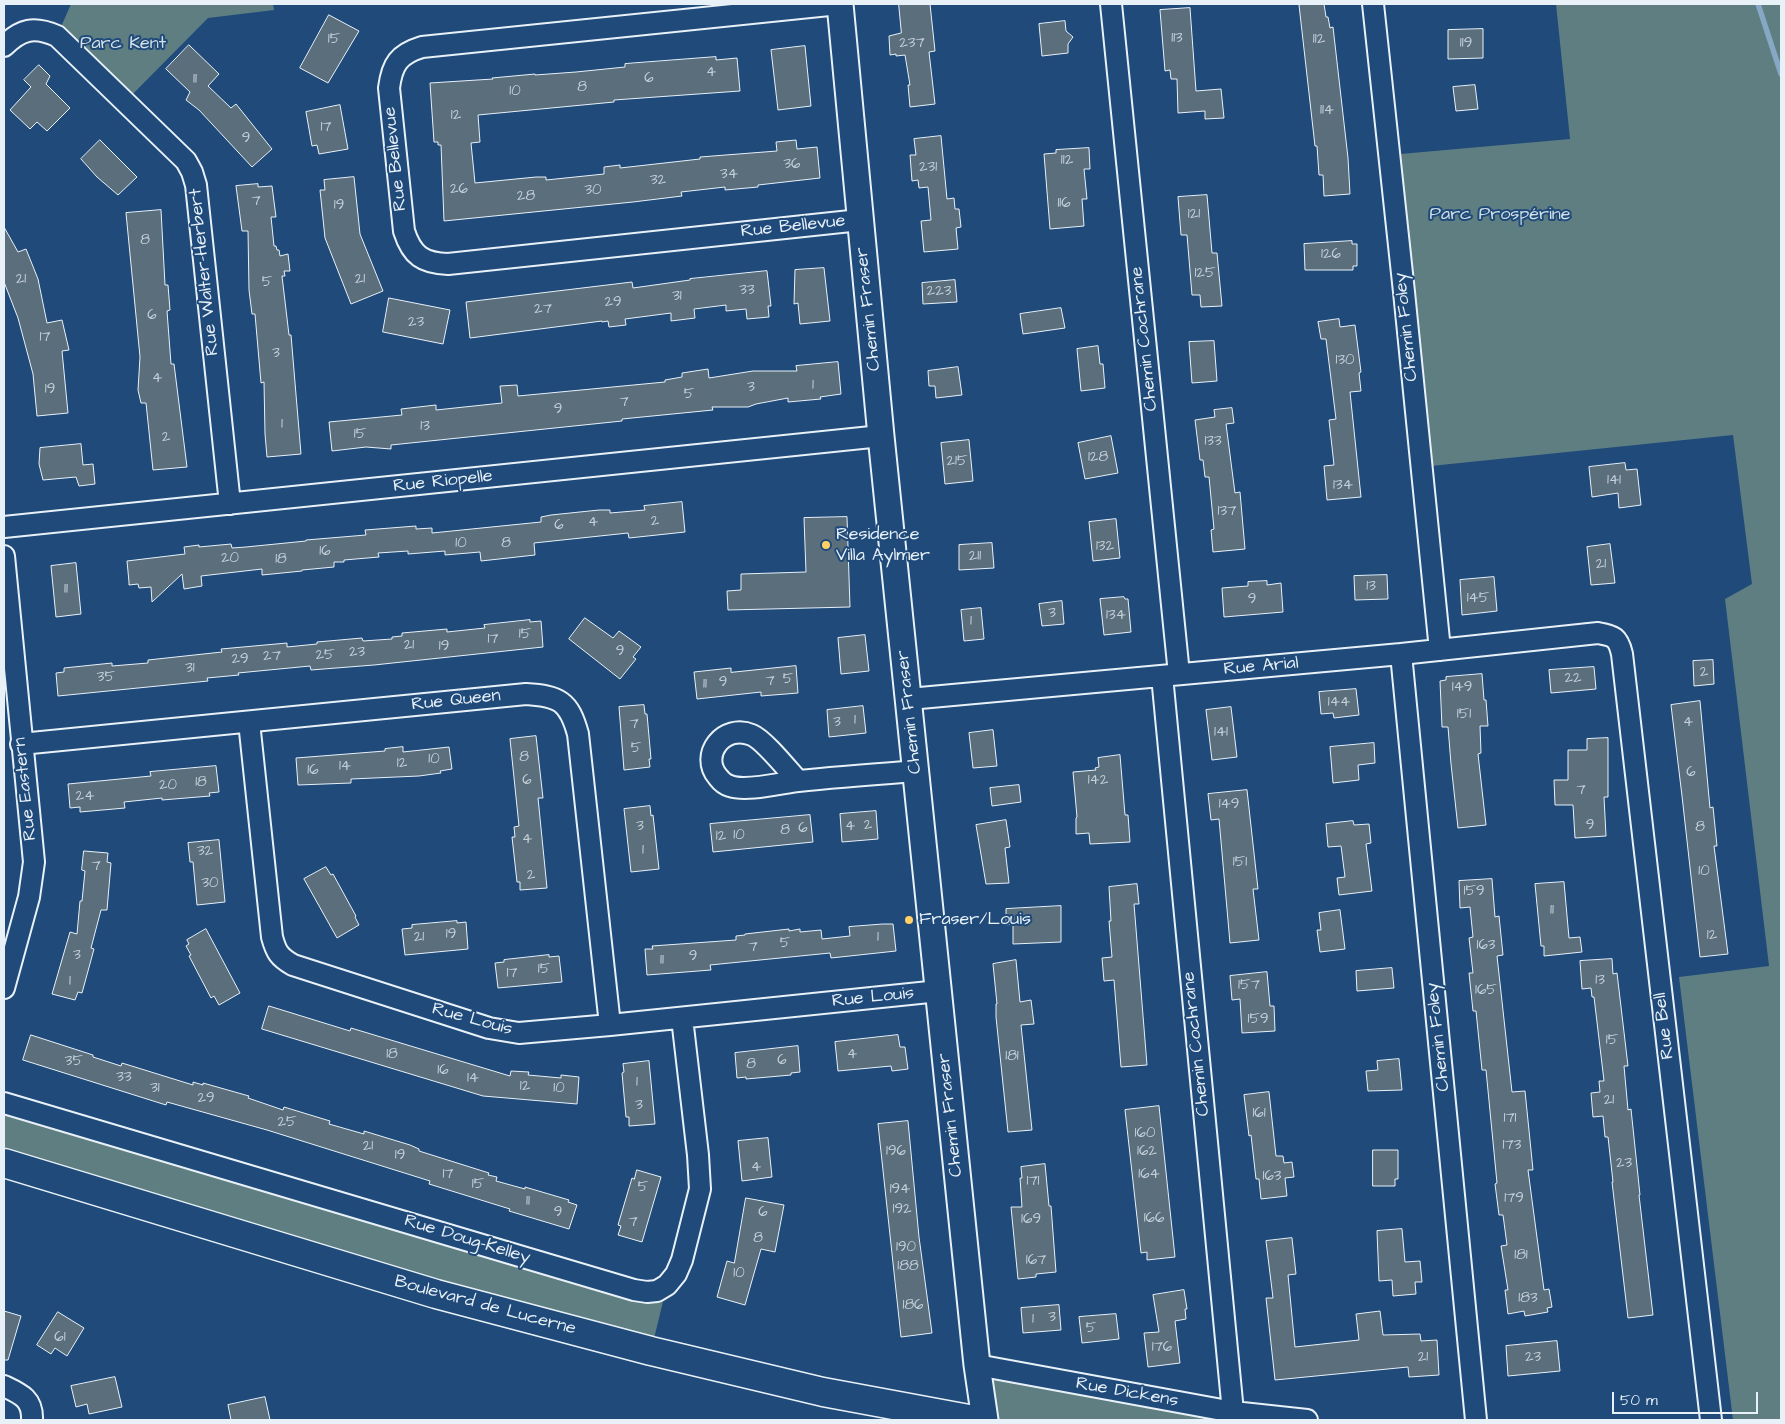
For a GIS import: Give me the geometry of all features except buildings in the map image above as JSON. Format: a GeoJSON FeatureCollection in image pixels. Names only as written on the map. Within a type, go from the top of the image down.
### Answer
{"type":"FeatureCollection","features":[{"type":"Feature","properties":{"kind":"main road","name":"Boulevard de Lucerne"},"geometry":{"type":"LineString","coordinates":[[4,1163],[464,1302],[651,1351],[823,1392],[974,1420]]}},
{"type":"Feature","properties":{"kind":"street","name":"Chemin Fraser"},"geometry":{"type":"LineString","coordinates":[[839,4],[881,436],[910,699],[977,1365],[985,1420]]}},
{"type":"Feature","properties":{"kind":"street","name":"Rue Bellevue"},"geometry":{"type":"LineString","coordinates":[[839,4],[422,47],[410,50],[394,66],[390,76],[390,97],[404,231],[408,244],[414,253],[434,263],[448,264],[860,220]]}},
{"type":"Feature","properties":{"kind":"street","name":"Chemin Cochrane"},"geometry":{"type":"LineString","coordinates":[[1111,4],[1233,1412]]}},
{"type":"Feature","properties":{"kind":"street","name":"Chemin Foley"},"geometry":{"type":"LineString","coordinates":[[1373,4],[1440,650]]}},
{"type":"Feature","properties":{"kind":"street","name":"Rue Walter-Herbert"},"geometry":{"type":"LineString","coordinates":[[4,46],[22,32],[45,30],[57,36],[186,161],[192,172],[196,186],[230,504]]}},
{"type":"Feature","properties":{"kind":"street","name":"Rue Riopelle"},"geometry":{"type":"LineString","coordinates":[[4,527],[881,436]]}},
{"type":"Feature","properties":{"kind":"street","name":"Rue Eastern"},"geometry":{"type":"LineString","coordinates":[[4,556],[33,870],[29,897],[4,988]]}},
{"type":"Feature","properties":{"kind":"street","name":"Rue Arial"},"geometry":{"type":"LineString","coordinates":[[910,699],[1598,634],[1612,635]]}},
{"type":"Feature","properties":{"kind":"street","name":"Rue Bell"},"geometry":{"type":"LineString","coordinates":[[1612,635],[1619,642],[1622,654],[1711,1420]]}},
{"type":"Feature","properties":{"kind":"street","name":"Chemin Foley"},"geometry":{"type":"LineString","coordinates":[[1401,654],[1476,1420]]}},
{"type":"Feature","properties":{"kind":"street","name":"Rue Queen"},"geometry":{"type":"LineString","coordinates":[[21,744],[526,694],[554,698],[566,706],[574,718],[578,734],[610,1025]]}},
{"type":"Feature","properties":{"kind":"street","name":"Rue Louis"},"geometry":{"type":"LineString","coordinates":[[249,722],[272,936],[275,948],[282,959],[293,965],[489,1028],[519,1033],[939,991]]}},
{"type":"Feature","properties":{"kind":"street"},"geometry":{"type":"LineString","coordinates":[[798,781],[916,771]]}},
{"type":"Feature","properties":{"kind":"street","name":"Rue Doug-Kelley"},"geometry":{"type":"LineString","coordinates":[[4,1102],[634,1290],[657,1291],[667,1285],[676,1274],[682,1260],[700,1189],[698,1155],[682,1018]]}},
{"type":"Feature","properties":{"kind":"street","name":"Rue Dickens"},"geometry":{"type":"LineString","coordinates":[[977,1365],[1233,1412],[1307,1420]]}},
{"type":"Feature","properties":{"kind":"street"},"geometry":{"type":"LineString","coordinates":[[4,1386],[27,1399],[32,1411],[32,1420]]}},
{"type":"Feature","properties":{"kind":"green space","name":"Parc Kent"},"geometry":{"type":"Polygon","coordinates":[[[71,4],[273,4],[274,10],[208,18],[125,102],[57,36],[71,4]]]}},
{"type":"Feature","properties":{"kind":"green space","name":"Parc Prospérine"},"geometry":{"type":"Polygon","coordinates":[[[1556,4],[1781,4],[1781,1420],[1733,1420],[1679,977],[1769,966],[1725,599],[1752,584],[1733,435],[1421,467],[1389,155],[1570,139],[1556,4]]]}},
{"type":"Feature","properties":{"kind":"green space"},"geometry":{"type":"Polygon","coordinates":[[[4,1103],[634,1290],[667,1285],[651,1351],[4,1163],[4,1103]]]}},
{"type":"Feature","properties":{"kind":"green space"},"geometry":{"type":"Polygon","coordinates":[[[977,1365],[1307,1420],[985,1420],[977,1365]]]}},
{"type":"Feature","properties":{"kind":"waterway"},"geometry":{"type":"LineString","coordinates":[[1758,4],[1781,74]]}},
{"type":"Feature","properties":{"kind":"place","name":"Residence Villa Aylmer"},"geometry":{"type":"Point","coordinates":[826,545]}},
{"type":"Feature","properties":{"kind":"place","name":"Fraser/Louis"},"geometry":{"type":"Point","coordinates":[909,920]}}]}
